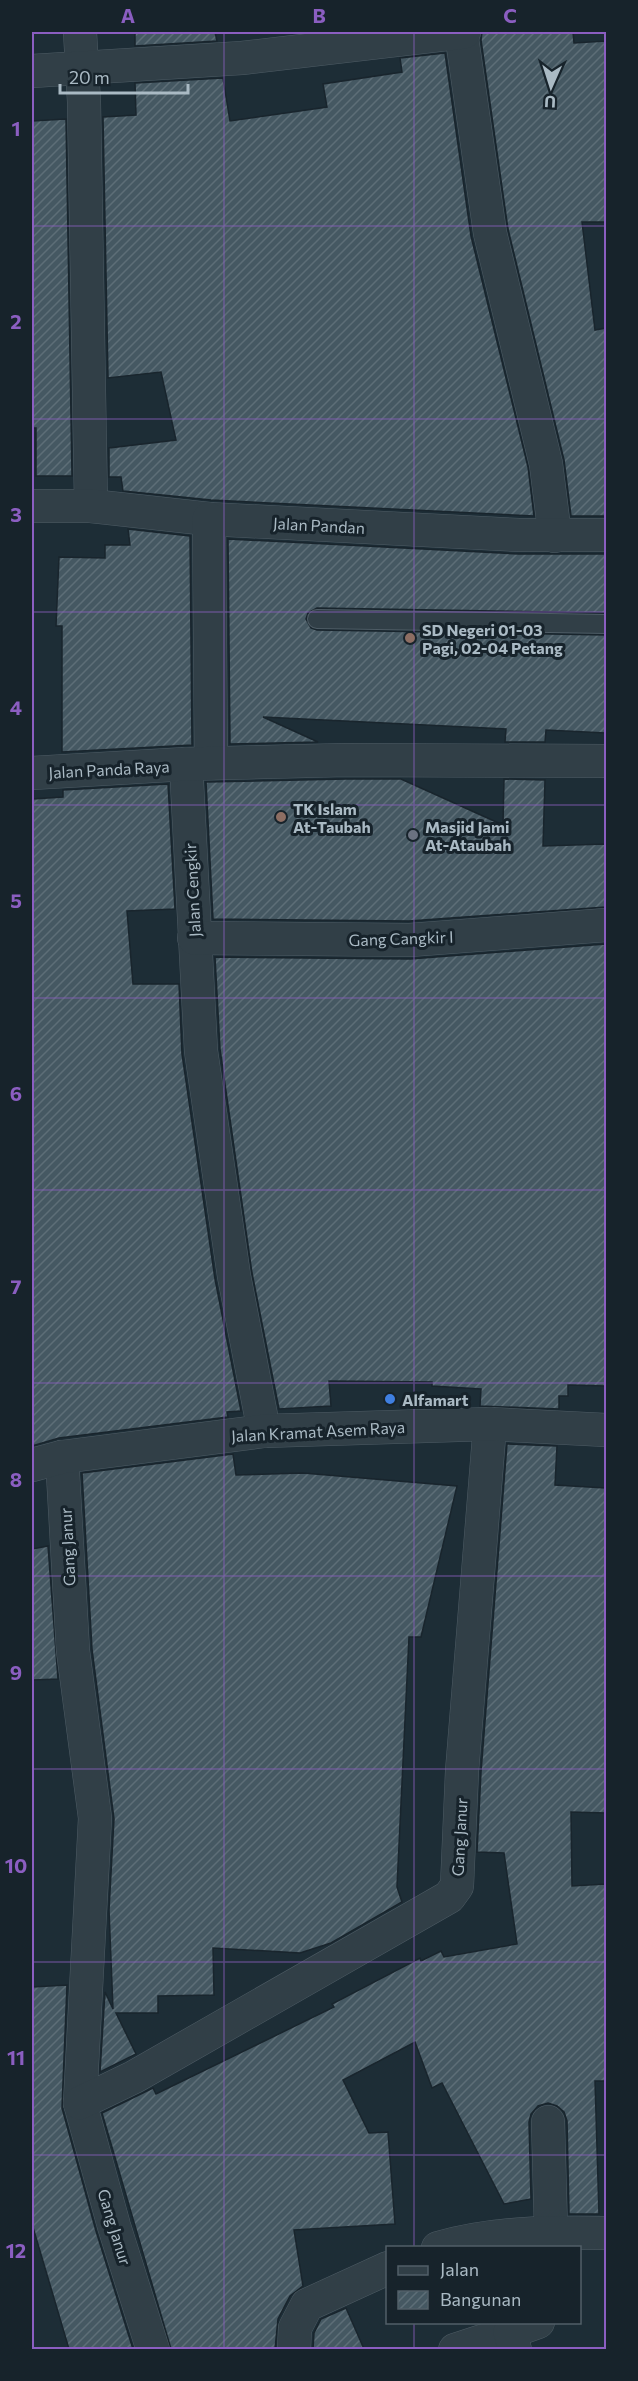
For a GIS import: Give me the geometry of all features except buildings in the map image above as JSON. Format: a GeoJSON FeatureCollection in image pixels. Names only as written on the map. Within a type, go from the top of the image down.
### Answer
{"type":"FeatureCollection","features":[{"type":"Feature","properties":{"kind":"street"},"geometry":{"type":"LineString","coordinates":[[80,32],[80,68],[84,102],[91,506]]}},
{"type":"Feature","properties":{"kind":"street"},"geometry":{"type":"LineString","coordinates":[[32,71],[242,58],[462,32],[490,233],[546,464],[555,537]]}},
{"type":"Feature","properties":{"kind":"street","name":"Jalan Pandan"},"geometry":{"type":"LineString","coordinates":[[32,506],[91,506],[209,519],[555,537],[606,535]]}},
{"type":"Feature","properties":{"kind":"street","name":"Jalan Cengkir"},"geometry":{"type":"LineString","coordinates":[[209,519],[194,938],[201,1051],[234,1276],[264,1431]]}},
{"type":"Feature","properties":{"kind":"street"},"geometry":{"type":"LineString","coordinates":[[199,764],[346,760],[606,760]]}},
{"type":"Feature","properties":{"kind":"street","name":"Jalan Panda Raya"},"geometry":{"type":"LineString","coordinates":[[32,774],[199,764]]}},
{"type":"Feature","properties":{"kind":"street","name":"Gang Cangkir I"},"geometry":{"type":"LineString","coordinates":[[194,938],[410,940],[606,925]]}},
{"type":"Feature","properties":{"kind":"street","name":"Jalan Kramat Asem Raya"},"geometry":{"type":"LineString","coordinates":[[47,1461],[264,1431],[490,1424],[606,1430]]}},
{"type":"Feature","properties":{"kind":"street","name":"Gang Janur"},"geometry":{"type":"LineString","coordinates":[[80,2103],[134,2076],[449,1897],[457,1886],[462,1771],[490,1424]]}},
{"type":"Feature","properties":{"kind":"street","name":"Gang Janur"},"geometry":{"type":"LineString","coordinates":[[47,1461],[95,1818],[80,2103],[114,2226],[153,2349]]}},
{"type":"Feature","properties":{"kind":"street"},"geometry":{"type":"LineString","coordinates":[[538,2238],[548,2122]]}},
{"type":"Feature","properties":{"kind":"street"},"geometry":{"type":"LineString","coordinates":[[442,2246],[474,2238],[538,2238],[606,2234]]}},
{"type":"Feature","properties":{"kind":"street"},"geometry":{"type":"LineString","coordinates":[[294,2349],[295,2328],[307,2305],[386,2268]]}},
{"type":"Feature","properties":{"kind":"street"},"geometry":{"type":"LineString","coordinates":[[455,2349],[521,2335]]}},
{"type":"Feature","properties":{"kind":"lane"},"geometry":{"type":"LineString","coordinates":[[317,619],[606,624]]}},
{"type":"Feature","properties":{"kind":"place","name":"SD Negeri 01-03 Pagi, 02-04 Petang"},"geometry":{"type":"Point","coordinates":[410,638]}},
{"type":"Feature","properties":{"kind":"place","name":"TK Islam At-Taubah"},"geometry":{"type":"Point","coordinates":[281,817]}},
{"type":"Feature","properties":{"kind":"place","name":"Masjid Jami At-Ataubah"},"geometry":{"type":"Point","coordinates":[413,835]}},
{"type":"Feature","properties":{"kind":"place","name":"Alfamart"},"geometry":{"type":"Point","coordinates":[390,1399]}}]}
